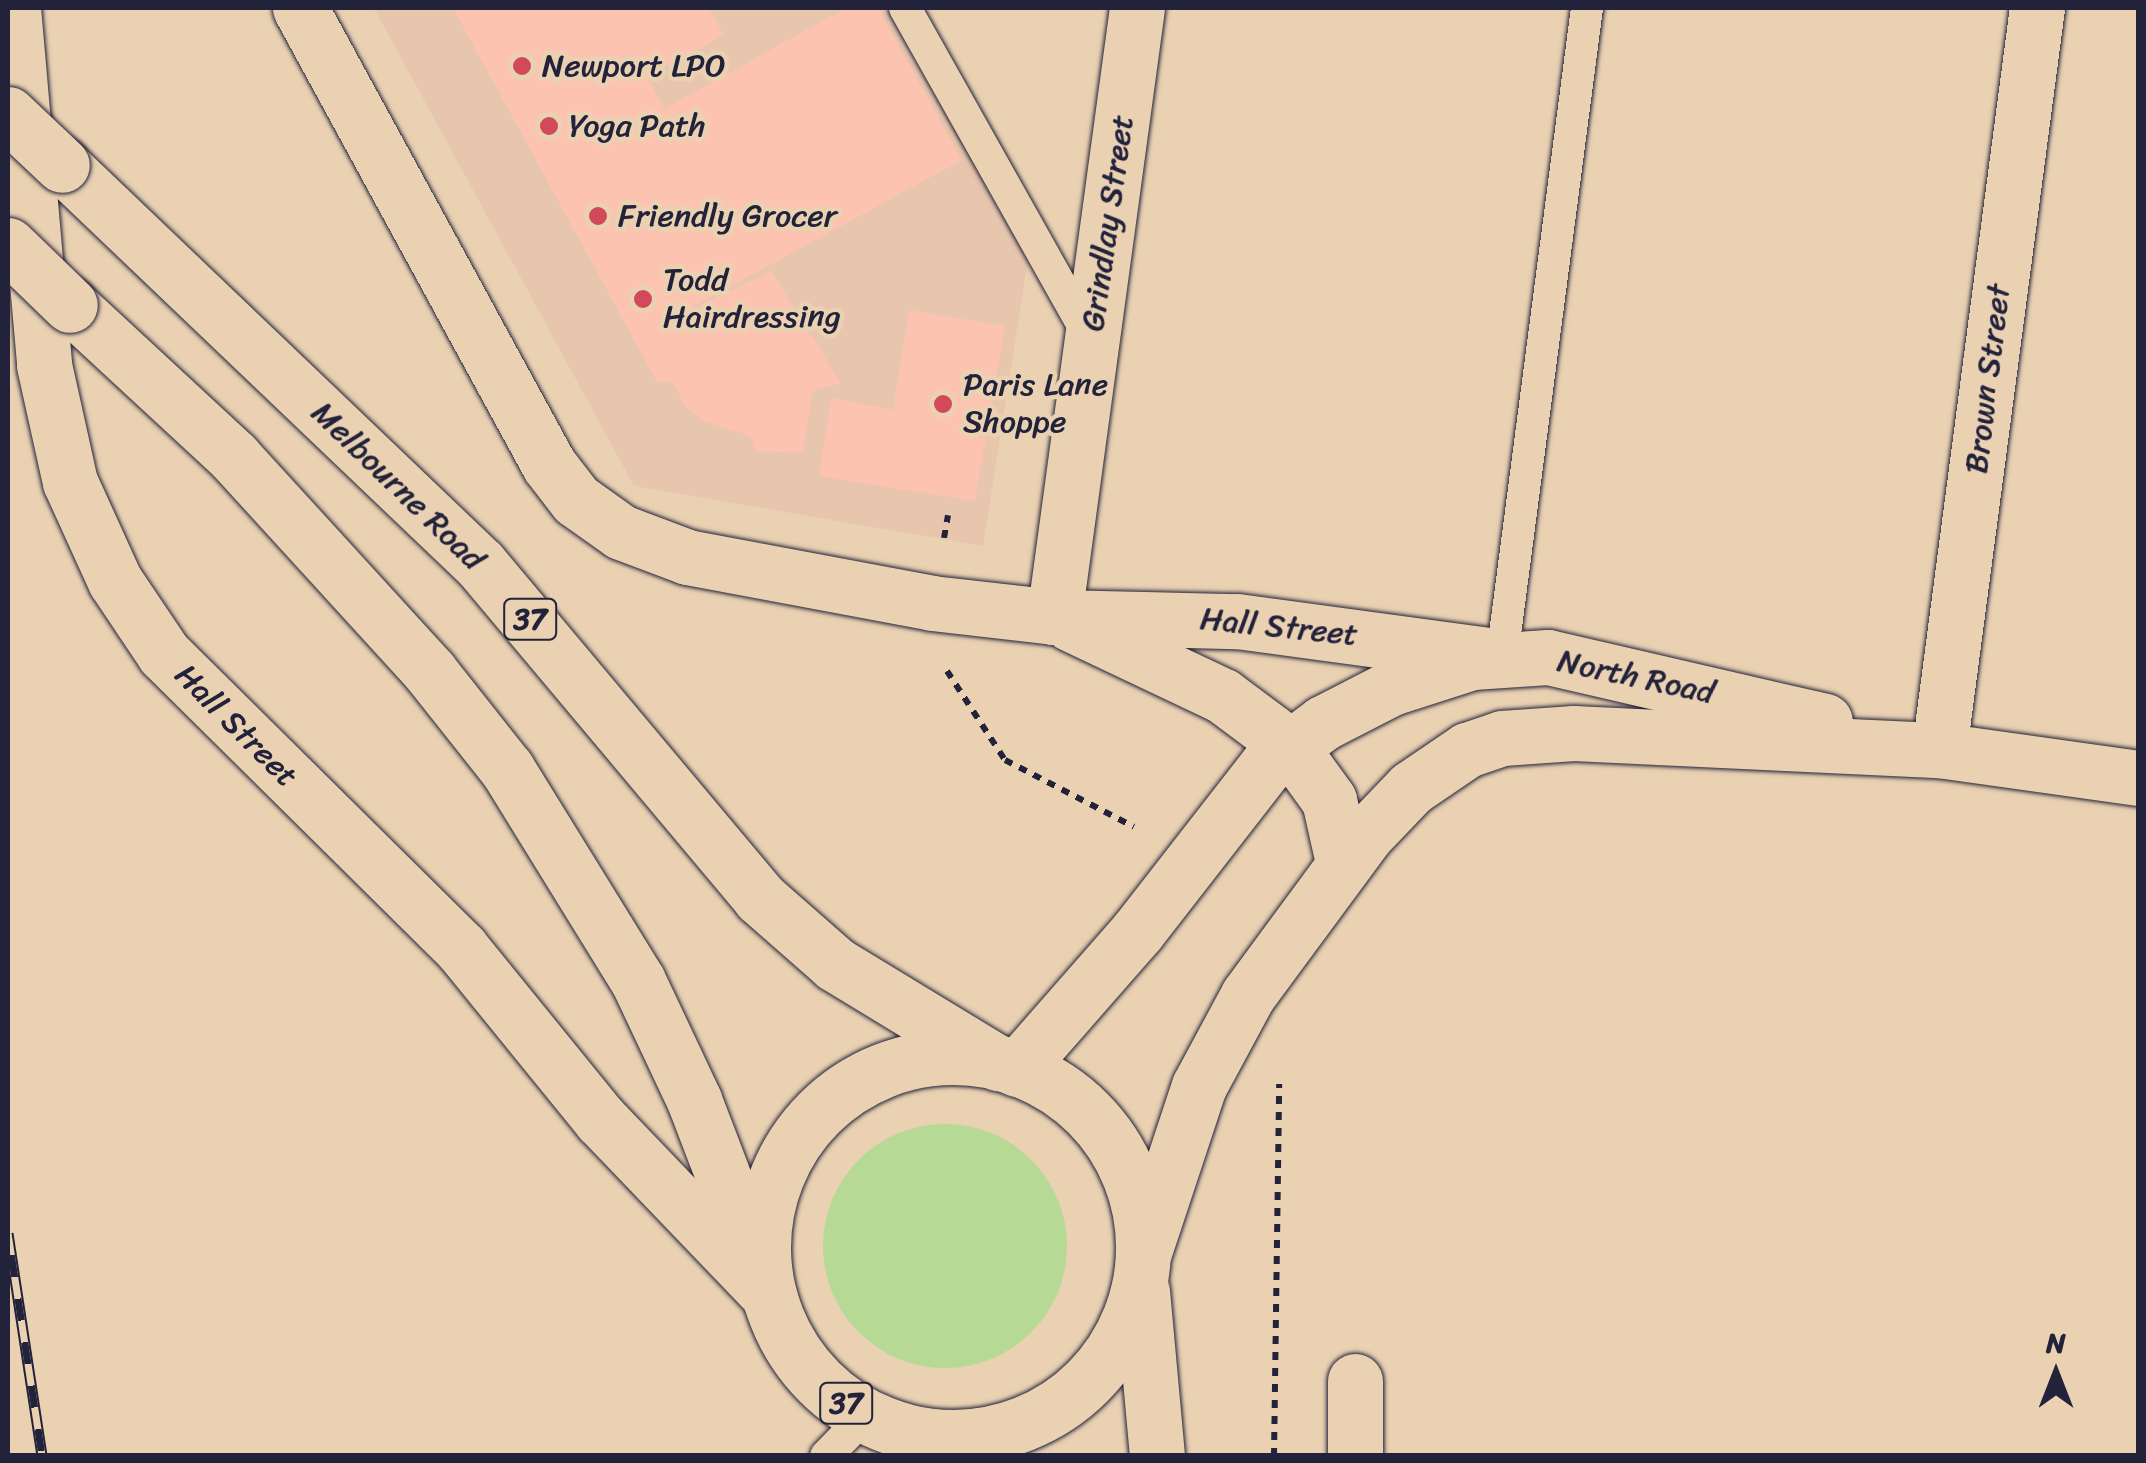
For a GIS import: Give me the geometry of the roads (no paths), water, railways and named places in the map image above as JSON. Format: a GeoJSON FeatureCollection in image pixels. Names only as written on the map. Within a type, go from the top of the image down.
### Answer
{"type":"FeatureCollection","features":[{"type":"Feature","properties":{"kind":"main road","name":"Hall Street"},"geometry":{"type":"LineString","coordinates":[[13,8],[44,365],[70,482],[115,581],[176,668],[461,948],[601,1120],[769,1297]]}},
{"type":"Feature","properties":{"kind":"main road","name":"Hall Street"},"geometry":{"type":"LineString","coordinates":[[300,8],[542,451],[597,517],[648,544],[748,571],[1054,617],[1238,621],[1502,657]]}},
{"type":"Feature","properties":{"kind":"main road","name":"Grindlay Street"},"geometry":{"type":"LineString","coordinates":[[1054,617],[1137,8]]}},
{"type":"Feature","properties":{"kind":"main road","name":"Brown Street"},"geometry":{"type":"LineString","coordinates":[[1939,750],[2037,8]]}},
{"type":"Feature","properties":{"kind":"main road","name":"Melbourne Road"},"geometry":{"type":"LineString","coordinates":[[8,114],[480,564],[760,898],[834,964],[1007,1066]]}},
{"type":"Feature","properties":{"kind":"main road","name":"37"},"geometry":{"type":"LineString","coordinates":[[8,245],[234,457],[430,672],[507,769],[585,888],[644,996],[694,1100],[769,1297],[807,1368],[927,1456]]}},
{"type":"Feature","properties":{"kind":"main road","name":"Hall Street"},"geometry":{"type":"LineString","coordinates":[[1054,617],[1188,677],[1290,746],[1328,800],[1343,862]]}},
{"type":"Feature","properties":{"kind":"main road","name":"North Road"},"geometry":{"type":"LineString","coordinates":[[1007,1066],[1138,932],[1245,789],[1290,746],[1391,688],[1502,657],[1618,668],[1939,750]]}},
{"type":"Feature","properties":{"kind":"main road","name":"North Road"},"geometry":{"type":"LineString","coordinates":[[1142,1267],[1183,1128],[1220,1045],[1343,862],[1426,776],[1502,738],[1574,733],[1939,750],[2138,778]]}},
{"type":"Feature","properties":{"kind":"main road","name":"37"},"geometry":{"type":"LineString","coordinates":[[769,1297],[763,1270],[767,1204],[793,1142],[814,1118],[867,1078],[899,1065],[965,1058],[1007,1066],[1060,1090],[1111,1141],[1140,1208],[1157,1456]]}},
{"type":"Feature","properties":{"kind":"main road","name":"37"},"geometry":{"type":"LineString","coordinates":[[871,1418],[961,1436],[1044,1413],[1083,1385],[1115,1347],[1142,1267]]}},
{"type":"Feature","properties":{"kind":"main road"},"geometry":{"type":"LineString","coordinates":[[1355,1381],[1355,1456]]}},
{"type":"Feature","properties":{"kind":"lane"},"geometry":{"type":"LineString","coordinates":[[905,8],[1092,341]]}},
{"type":"Feature","properties":{"kind":"lane"},"geometry":{"type":"LineString","coordinates":[[1502,657],[1586,8]]}},
{"type":"Feature","properties":{"kind":"lane"},"geometry":{"type":"LineString","coordinates":[[826,1456],[871,1418]]}},
{"type":"Feature","properties":{"kind":"railway"},"geometry":{"type":"LineString","coordinates":[[8,1233],[42,1456]]}},
{"type":"Feature","properties":{"kind":"place","name":"Newport LPO"},"geometry":{"type":"Point","coordinates":[522,66]}},
{"type":"Feature","properties":{"kind":"place","name":"Yoga Path"},"geometry":{"type":"Point","coordinates":[549,126]}},
{"type":"Feature","properties":{"kind":"place","name":"Friendly Grocer"},"geometry":{"type":"Point","coordinates":[598,216]}},
{"type":"Feature","properties":{"kind":"place","name":"Todd Hairdressing"},"geometry":{"type":"Point","coordinates":[643,299]}},
{"type":"Feature","properties":{"kind":"place","name":"Paris Lane Shoppe"},"geometry":{"type":"Point","coordinates":[943,404]}}]}
